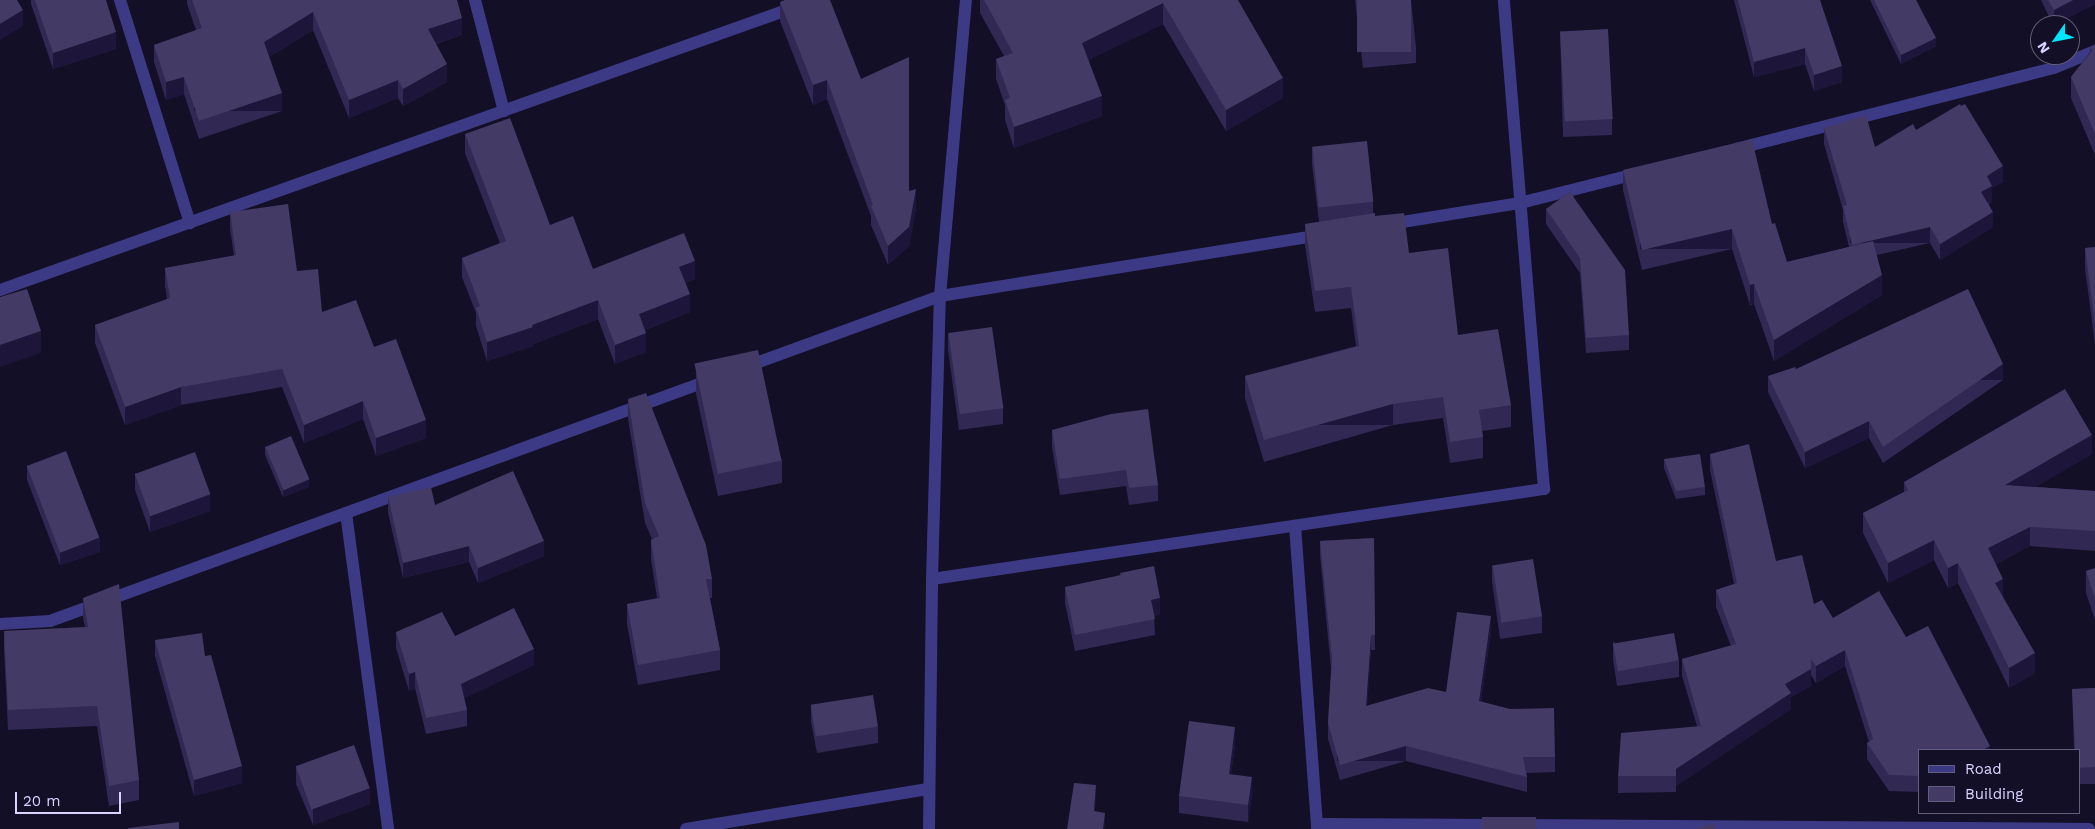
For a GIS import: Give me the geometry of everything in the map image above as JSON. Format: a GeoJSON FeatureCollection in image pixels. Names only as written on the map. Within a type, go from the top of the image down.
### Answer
{"type":"FeatureCollection","features":[{"type":"Feature","properties":{"kind":"street"},"geometry":{"type":"LineString","coordinates":[[120,0],[190,223]]}},
{"type":"Feature","properties":{"kind":"street"},"geometry":{"type":"LineString","coordinates":[[475,0],[504,111]]}},
{"type":"Feature","properties":{"kind":"street"},"geometry":{"type":"LineString","coordinates":[[0,290],[815,0]]}},
{"type":"Feature","properties":{"kind":"street"},"geometry":{"type":"LineString","coordinates":[[929,829],[932,579],[940,296],[966,0]]}},
{"type":"Feature","properties":{"kind":"street"},"geometry":{"type":"LineString","coordinates":[[932,579],[1544,489],[1504,0]]}},
{"type":"Feature","properties":{"kind":"street"},"geometry":{"type":"LineString","coordinates":[[1720,153],[2054,68],[2095,51]]}},
{"type":"Feature","properties":{"kind":"street"},"geometry":{"type":"LineString","coordinates":[[1372,227],[1520,203],[1653,170]]}},
{"type":"Feature","properties":{"kind":"street"},"geometry":{"type":"LineString","coordinates":[[0,624],[50,621],[940,296],[1333,233]]}},
{"type":"Feature","properties":{"kind":"street"},"geometry":{"type":"LineString","coordinates":[[346,513],[388,829]]}},
{"type":"Feature","properties":{"kind":"street"},"geometry":{"type":"LineString","coordinates":[[1295,526],[1317,826],[2089,829]]}},
{"type":"Feature","properties":{"kind":"street"},"geometry":{"type":"LineString","coordinates":[[686,829],[928,789]]}},
{"type":"Feature","properties":{"kind":"building"},"geometry":{"type":"Polygon","coordinates":[[[0,0],[17,0],[23,10],[0,24],[0,0]]]}},
{"type":"Feature","properties":{"kind":"building"},"geometry":{"type":"Polygon","coordinates":[[[35,0],[106,0],[116,32],[53,53],[35,0]]]}},
{"type":"Feature","properties":{"kind":"building"},"geometry":{"type":"Polygon","coordinates":[[[192,0],[457,0],[462,18],[428,29],[447,64],[403,89],[398,80],[349,100],[313,12],[264,42],[282,93],[199,121],[184,77],[166,82],[154,45],[202,28],[192,0]]]}},
{"type":"Feature","properties":{"kind":"building"},"geometry":{"type":"Polygon","coordinates":[[[785,0],[830,0],[861,79],[909,57],[909,191],[916,189],[909,227],[888,246],[871,206],[873,205],[827,80],[813,85],[780,2],[785,0]]]}},
{"type":"Feature","properties":{"kind":"building"},"geometry":{"type":"Polygon","coordinates":[[[984,0],[1238,0],[1283,78],[1226,110],[1163,3],[1082,43],[1102,96],[1014,127],[1005,100],[1010,98],[996,59],[1013,53],[984,0]]]}},
{"type":"Feature","properties":{"kind":"building"},"geometry":{"type":"Polygon","coordinates":[[[1357,0],[1411,0],[1411,52],[1357,52],[1357,0]]]}},
{"type":"Feature","properties":{"kind":"building"},"geometry":{"type":"Polygon","coordinates":[[[1738,0],[1820,0],[1842,66],[1814,75],[1805,48],[1754,62],[1738,0]]]}},
{"type":"Feature","properties":{"kind":"building"},"geometry":{"type":"Polygon","coordinates":[[[1874,0],[1916,0],[1936,38],[1901,55],[1874,0]]]}},
{"type":"Feature","properties":{"kind":"building"},"geometry":{"type":"Polygon","coordinates":[[[2048,0],[2073,0],[2054,10],[2048,0]]]}},
{"type":"Feature","properties":{"kind":"building"},"geometry":{"type":"Polygon","coordinates":[[[1608,29],[1613,119],[1565,121],[1560,32],[1608,29]]]}},
{"type":"Feature","properties":{"kind":"building"},"geometry":{"type":"Polygon","coordinates":[[[2095,44],[2095,134],[2071,77],[2092,51],[2090,48],[2095,44]]]}},
{"type":"Feature","properties":{"kind":"building"},"geometry":{"type":"Polygon","coordinates":[[[1960,104],[1961,106],[1965,104],[2003,166],[1987,176],[1992,186],[1981,192],[1993,212],[1940,244],[1930,227],[1852,245],[1843,206],[1847,205],[1824,128],[1866,115],[1875,147],[1913,124],[1916,130],[1960,104]]]}},
{"type":"Feature","properties":{"kind":"building"},"geometry":{"type":"Polygon","coordinates":[[[510,118],[550,225],[573,216],[593,269],[684,233],[695,261],[679,267],[690,294],[639,314],[646,333],[615,345],[598,300],[532,325],[533,327],[487,342],[476,308],[480,306],[462,258],[506,241],[465,134],[510,118]]]}},
{"type":"Feature","properties":{"kind":"building"},"geometry":{"type":"Polygon","coordinates":[[[1752,139],[1772,224],[1775,223],[1787,262],[1873,241],[1882,275],[1774,340],[1754,284],[1750,285],[1732,229],[1642,250],[1623,170],[1752,139]]]}},
{"type":"Feature","properties":{"kind":"building"},"geometry":{"type":"Polygon","coordinates":[[[1367,141],[1373,202],[1319,207],[1312,147],[1367,141]]]}},
{"type":"Feature","properties":{"kind":"building"},"geometry":{"type":"Polygon","coordinates":[[[1570,192],[1625,270],[1629,335],[1586,338],[1580,258],[1546,209],[1570,192]]]}},
{"type":"Feature","properties":{"kind":"building"},"geometry":{"type":"Polygon","coordinates":[[[288,204],[297,271],[318,269],[322,312],[356,300],[374,347],[396,339],[426,420],[376,438],[363,401],[304,425],[282,369],[181,387],[125,407],[95,325],[170,298],[165,268],[236,255],[230,212],[288,204]]]}},
{"type":"Feature","properties":{"kind":"building"},"geometry":{"type":"Polygon","coordinates":[[[1375,213],[1375,216],[1404,213],[1409,253],[1448,248],[1458,335],[1498,329],[1511,405],[1479,410],[1483,437],[1450,442],[1443,397],[1393,404],[1264,440],[1245,376],[1359,346],[1351,287],[1315,291],[1305,224],[1375,213]]]}},
{"type":"Feature","properties":{"kind":"building"},"geometry":{"type":"Polygon","coordinates":[[[2095,247],[2095,324],[2085,248],[2095,247]]]}},
{"type":"Feature","properties":{"kind":"building"},"geometry":{"type":"Polygon","coordinates":[[[27,289],[41,331],[0,345],[0,297],[27,289]]]}},
{"type":"Feature","properties":{"kind":"building"},"geometry":{"type":"Polygon","coordinates":[[[1968,289],[2003,364],[1883,447],[1869,421],[1805,452],[1768,376],[1795,367],[1796,369],[1968,289]]]}},
{"type":"Feature","properties":{"kind":"building"},"geometry":{"type":"Polygon","coordinates":[[[992,327],[1003,408],[960,414],[948,333],[992,327]]]}},
{"type":"Feature","properties":{"kind":"building"},"geometry":{"type":"Polygon","coordinates":[[[758,350],[781,461],[718,474],[694,364],[758,350]]]}},
{"type":"Feature","properties":{"kind":"building"},"geometry":{"type":"Polygon","coordinates":[[[2065,389],[2092,435],[2005,485],[2095,491],[2095,531],[2030,527],[1988,548],[2003,579],[1995,583],[2035,653],[2009,668],[1958,563],[1948,568],[1934,540],[1888,563],[1863,513],[1908,490],[1904,482],[2065,389]]]}},
{"type":"Feature","properties":{"kind":"building"},"geometry":{"type":"Polygon","coordinates":[[[646,393],[706,545],[712,579],[706,579],[720,650],[638,665],[627,604],[660,598],[651,540],[659,536],[645,503],[628,399],[646,393]]]}},
{"type":"Feature","properties":{"kind":"building"},"geometry":{"type":"Polygon","coordinates":[[[1148,409],[1158,485],[1129,488],[1126,470],[1060,479],[1052,430],[1111,414],[1148,409]]]}},
{"type":"Feature","properties":{"kind":"building"},"geometry":{"type":"Polygon","coordinates":[[[291,436],[309,479],[284,490],[265,447],[291,436]]]}},
{"type":"Feature","properties":{"kind":"building"},"geometry":{"type":"Polygon","coordinates":[[[1749,444],[1776,561],[1802,555],[1814,604],[1822,600],[1833,618],[1879,591],[1906,637],[1928,626],[1990,746],[1984,749],[1918,749],[1918,776],[1889,775],[1867,743],[1873,739],[1845,650],[1816,666],[1811,659],[1811,669],[1785,684],[1791,693],[1676,769],[1676,776],[1618,776],[1621,733],[1701,726],[1682,659],[1736,644],[1716,590],[1737,583],[1710,454],[1749,444]]]}},
{"type":"Feature","properties":{"kind":"building"},"geometry":{"type":"Polygon","coordinates":[[[66,451],[99,538],[60,553],[27,466],[66,451]]]}},
{"type":"Feature","properties":{"kind":"building"},"geometry":{"type":"Polygon","coordinates":[[[195,452],[210,494],[150,516],[135,474],[195,452]]]}},
{"type":"Feature","properties":{"kind":"building"},"geometry":{"type":"Polygon","coordinates":[[[1700,454],[1705,487],[1676,491],[1664,459],[1700,454]]]}},
{"type":"Feature","properties":{"kind":"building"},"geometry":{"type":"Polygon","coordinates":[[[513,471],[544,541],[478,568],[469,546],[403,563],[388,497],[431,487],[435,505],[513,471]]]}},
{"type":"Feature","properties":{"kind":"building"},"geometry":{"type":"Polygon","coordinates":[[[1374,538],[1375,635],[1371,635],[1366,706],[1428,688],[1446,692],[1457,612],[1491,616],[1479,701],[1510,709],[1554,708],[1555,757],[1523,757],[1527,777],[1406,746],[1340,765],[1328,723],[1332,658],[1320,541],[1374,538]]]}},
{"type":"Feature","properties":{"kind":"building"},"geometry":{"type":"Polygon","coordinates":[[[1533,559],[1542,616],[1502,623],[1493,565],[1533,559]]]}},
{"type":"Feature","properties":{"kind":"building"},"geometry":{"type":"Polygon","coordinates":[[[1154,566],[1160,598],[1151,600],[1155,619],[1075,635],[1065,587],[1154,566]]]}},
{"type":"Feature","properties":{"kind":"building"},"geometry":{"type":"Polygon","coordinates":[[[2095,568],[2095,599],[2086,571],[2095,568]]]}},
{"type":"Feature","properties":{"kind":"building"},"geometry":{"type":"Polygon","coordinates":[[[119,584],[139,780],[109,786],[97,706],[8,710],[4,631],[88,627],[83,598],[119,584]]]}},
{"type":"Feature","properties":{"kind":"building"},"geometry":{"type":"Polygon","coordinates":[[[514,608],[534,649],[461,684],[467,710],[426,718],[415,672],[409,674],[396,632],[442,612],[455,636],[514,608]]]}},
{"type":"Feature","properties":{"kind":"building"},"geometry":{"type":"Polygon","coordinates":[[[202,633],[205,656],[211,655],[242,766],[194,780],[155,640],[202,633]]]}},
{"type":"Feature","properties":{"kind":"building"},"geometry":{"type":"Polygon","coordinates":[[[1674,633],[1679,661],[1618,671],[1613,644],[1674,633]]]}},
{"type":"Feature","properties":{"kind":"building"},"geometry":{"type":"Polygon","coordinates":[[[2095,688],[2095,767],[2080,768],[2080,749],[2075,749],[2072,689],[2095,688]]]}},
{"type":"Feature","properties":{"kind":"building"},"geometry":{"type":"Polygon","coordinates":[[[873,695],[878,727],[816,736],[811,705],[873,695]]]}},
{"type":"Feature","properties":{"kind":"building"},"geometry":{"type":"Polygon","coordinates":[[[1189,721],[1235,727],[1229,774],[1252,777],[1248,805],[1179,796],[1189,721]]]}},
{"type":"Feature","properties":{"kind":"building"},"geometry":{"type":"Polygon","coordinates":[[[354,745],[370,788],[311,809],[296,766],[354,745]]]}},
{"type":"Feature","properties":{"kind":"building"},"geometry":{"type":"Polygon","coordinates":[[[1074,783],[1096,785],[1094,811],[1105,813],[1103,829],[1067,829],[1074,783]]]}},
{"type":"Feature","properties":{"kind":"building"},"geometry":{"type":"Polygon","coordinates":[[[1482,817],[1536,817],[1536,829],[1482,829],[1482,817]]]}},
{"type":"Feature","properties":{"kind":"building"},"geometry":{"type":"Polygon","coordinates":[[[179,822],[179,829],[128,829],[128,828],[179,822]]]}},
{"type":"Feature","properties":{"kind":"building"},"geometry":{"type":"Polygon","coordinates":[[[1714,823],[1716,829],[1696,829],[1714,823]]]}}]}
